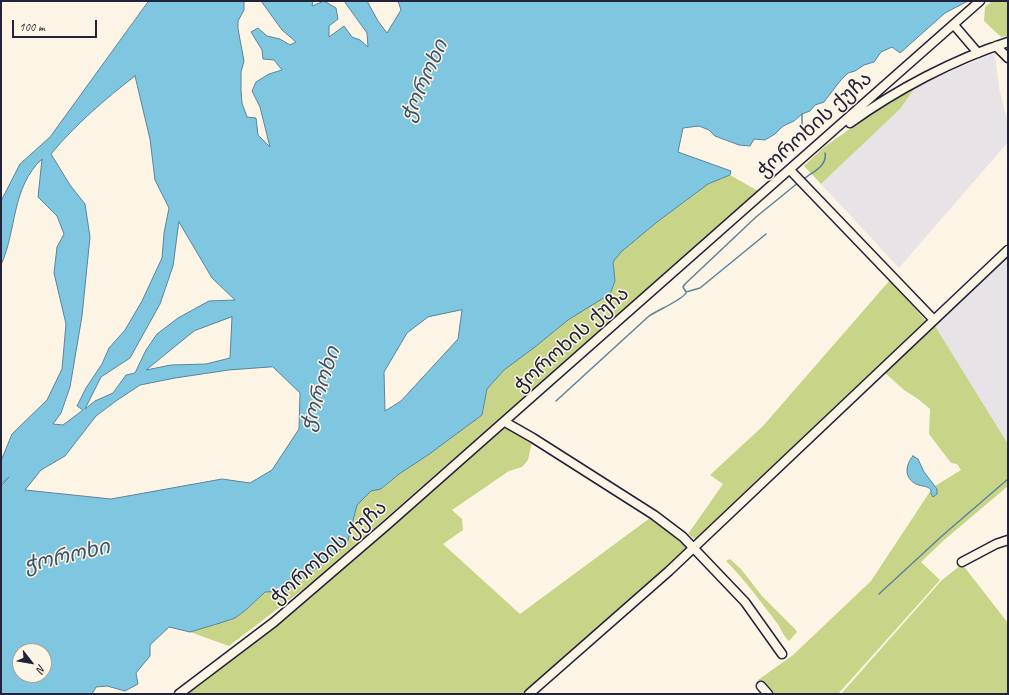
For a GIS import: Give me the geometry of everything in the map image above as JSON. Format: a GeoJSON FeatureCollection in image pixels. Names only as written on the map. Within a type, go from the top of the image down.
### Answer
{"type":"FeatureCollection","features":[{"type":"Feature","properties":{"kind":"street","name":"ჭოროხის ქუჩა"},"geometry":{"type":"LineString","coordinates":[[179,694],[274,622],[505,422],[980,1]]}},
{"type":"Feature","properties":{"kind":"street"},"geometry":{"type":"LineString","coordinates":[[954,25],[978,54]]}},
{"type":"Feature","properties":{"kind":"street"},"geometry":{"type":"LineString","coordinates":[[818,145],[868,110],[914,83],[1008,42]]}},
{"type":"Feature","properties":{"kind":"street"},"geometry":{"type":"LineString","coordinates":[[996,46],[1008,58]]}},
{"type":"Feature","properties":{"kind":"street"},"geometry":{"type":"LineString","coordinates":[[790,170],[934,320]]}},
{"type":"Feature","properties":{"kind":"street"},"geometry":{"type":"LineString","coordinates":[[529,694],[669,571],[1008,250]]}},
{"type":"Feature","properties":{"kind":"street"},"geometry":{"type":"LineString","coordinates":[[505,422],[533,438],[654,515],[683,537],[745,602],[782,654]]}},
{"type":"Feature","properties":{"kind":"street"},"geometry":{"type":"LineString","coordinates":[[962,562],[996,544],[1008,540]]}},
{"type":"Feature","properties":{"kind":"street"},"geometry":{"type":"LineString","coordinates":[[762,686],[768,694]]}},
{"type":"Feature","properties":{"kind":"shaded area"},"geometry":{"type":"Polygon","coordinates":[[[995,53],[999,88],[1008,124],[1008,142],[899,268],[821,184],[900,109],[915,88],[955,69],[995,53]]]}},
{"type":"Feature","properties":{"kind":"shaded area"},"geometry":{"type":"Polygon","coordinates":[[[1008,258],[1008,444],[935,326],[1008,258]]]}},
{"type":"Feature","properties":{"kind":"green space"},"geometry":{"type":"Polygon","coordinates":[[[992,1],[1008,1],[1008,36],[1001,37],[984,21],[985,7],[992,1]]]}},
{"type":"Feature","properties":{"kind":"green space"},"geometry":{"type":"Polygon","coordinates":[[[915,88],[900,109],[821,184],[804,166],[824,147],[871,114],[915,88]]]}},
{"type":"Feature","properties":{"kind":"green space"},"geometry":{"type":"Polygon","coordinates":[[[730,175],[758,191],[314,581],[229,646],[190,632],[235,618],[265,592],[287,591],[346,544],[357,505],[371,491],[382,489],[402,471],[428,455],[482,415],[487,389],[504,370],[568,320],[610,294],[615,281],[613,262],[621,252],[657,222],[708,184],[730,175]]]}},
{"type":"Feature","properties":{"kind":"green space"},"geometry":{"type":"Polygon","coordinates":[[[890,280],[926,321],[696,540],[688,534],[723,484],[710,475],[763,426],[890,280]]]}},
{"type":"Feature","properties":{"kind":"green space"},"geometry":{"type":"Polygon","coordinates":[[[935,326],[1008,444],[1008,486],[943,541],[921,562],[940,580],[838,694],[768,694],[758,680],[793,655],[871,581],[931,490],[937,489],[935,486],[961,470],[957,464],[951,463],[929,434],[930,409],[904,390],[883,371],[935,326]]]}},
{"type":"Feature","properties":{"kind":"green space"},"geometry":{"type":"Polygon","coordinates":[[[505,422],[533,438],[528,460],[522,467],[509,471],[452,510],[462,519],[463,530],[443,544],[520,614],[654,515],[693,548],[529,694],[179,694],[228,657],[505,422]]]}},
{"type":"Feature","properties":{"kind":"green space"},"geometry":{"type":"Polygon","coordinates":[[[730,559],[741,569],[762,596],[795,629],[797,632],[789,641],[753,591],[726,561],[730,559]]]}},
{"type":"Feature","properties":{"kind":"green space"},"geometry":{"type":"Polygon","coordinates":[[[962,564],[1008,623],[1008,694],[841,694],[941,581],[962,564]]]}},
{"type":"Feature","properties":{"kind":"water","name":"ჭოროხი"},"geometry":{"type":"Polygon","coordinates":[[[149,1],[244,1],[244,10],[238,21],[244,61],[241,72],[242,103],[247,117],[256,118],[258,135],[270,147],[260,107],[252,91],[256,82],[269,74],[282,70],[274,60],[263,59],[262,50],[251,32],[258,28],[267,36],[280,39],[290,45],[296,42],[282,30],[261,1],[313,1],[312,6],[324,1],[336,8],[338,19],[329,26],[329,37],[344,26],[352,37],[360,40],[368,47],[367,33],[344,1],[367,1],[378,21],[387,33],[401,10],[398,1],[968,1],[945,13],[900,53],[892,47],[881,52],[874,62],[848,73],[824,102],[815,105],[810,111],[802,114],[794,121],[783,126],[775,134],[765,140],[754,139],[750,146],[739,145],[715,136],[709,130],[699,126],[683,128],[678,152],[731,171],[730,175],[708,184],[657,222],[621,252],[613,262],[615,281],[610,294],[568,320],[504,370],[487,389],[482,415],[428,455],[399,474],[381,489],[371,491],[357,505],[347,544],[287,591],[265,592],[235,618],[190,632],[169,627],[150,645],[150,656],[136,673],[138,684],[125,691],[107,686],[96,687],[92,694],[1,694],[1,486],[9,477],[1,484],[1,461],[12,434],[47,400],[62,369],[66,324],[54,273],[57,247],[64,234],[57,216],[38,197],[42,159],[32,170],[25,183],[1,265],[1,201],[20,164],[50,137],[149,1]],[[135,76],[80,123],[51,154],[70,185],[85,204],[90,237],[82,316],[70,387],[61,413],[53,424],[63,425],[83,410],[77,406],[86,388],[102,364],[109,348],[125,330],[142,301],[162,258],[164,233],[169,208],[155,180],[150,139],[135,76]],[[179,222],[173,266],[160,304],[130,358],[101,377],[85,409],[95,401],[113,393],[126,375],[135,373],[146,350],[157,334],[178,318],[209,301],[235,300],[212,278],[179,222]],[[462,310],[428,317],[407,333],[384,372],[385,411],[401,401],[458,339],[462,310]],[[232,317],[194,331],[146,370],[171,365],[206,364],[230,358],[232,317]],[[273,367],[229,370],[140,385],[96,416],[65,456],[41,470],[25,490],[111,499],[222,479],[250,483],[272,470],[299,429],[300,393],[273,367]]]}},
{"type":"Feature","properties":{"kind":"water"},"geometry":{"type":"Polygon","coordinates":[[[913,456],[918,459],[924,472],[937,489],[937,494],[933,497],[929,488],[916,484],[909,478],[907,467],[913,456]]]}},
{"type":"Feature","properties":{"kind":"waterway"},"geometry":{"type":"LineString","coordinates":[[802,114],[802,126],[805,133]]}},
{"type":"Feature","properties":{"kind":"waterway"},"geometry":{"type":"LineString","coordinates":[[804,179],[822,165],[824,162],[825,153]]}},
{"type":"Feature","properties":{"kind":"waterway"},"geometry":{"type":"LineString","coordinates":[[766,234],[700,288],[686,292],[683,287],[685,284],[756,217],[799,182]]}},
{"type":"Feature","properties":{"kind":"waterway"},"geometry":{"type":"LineString","coordinates":[[556,401],[649,316],[675,302],[686,293]]}},
{"type":"Feature","properties":{"kind":"waterway"},"geometry":{"type":"LineString","coordinates":[[879,594],[943,535],[1008,479]]}}]}
